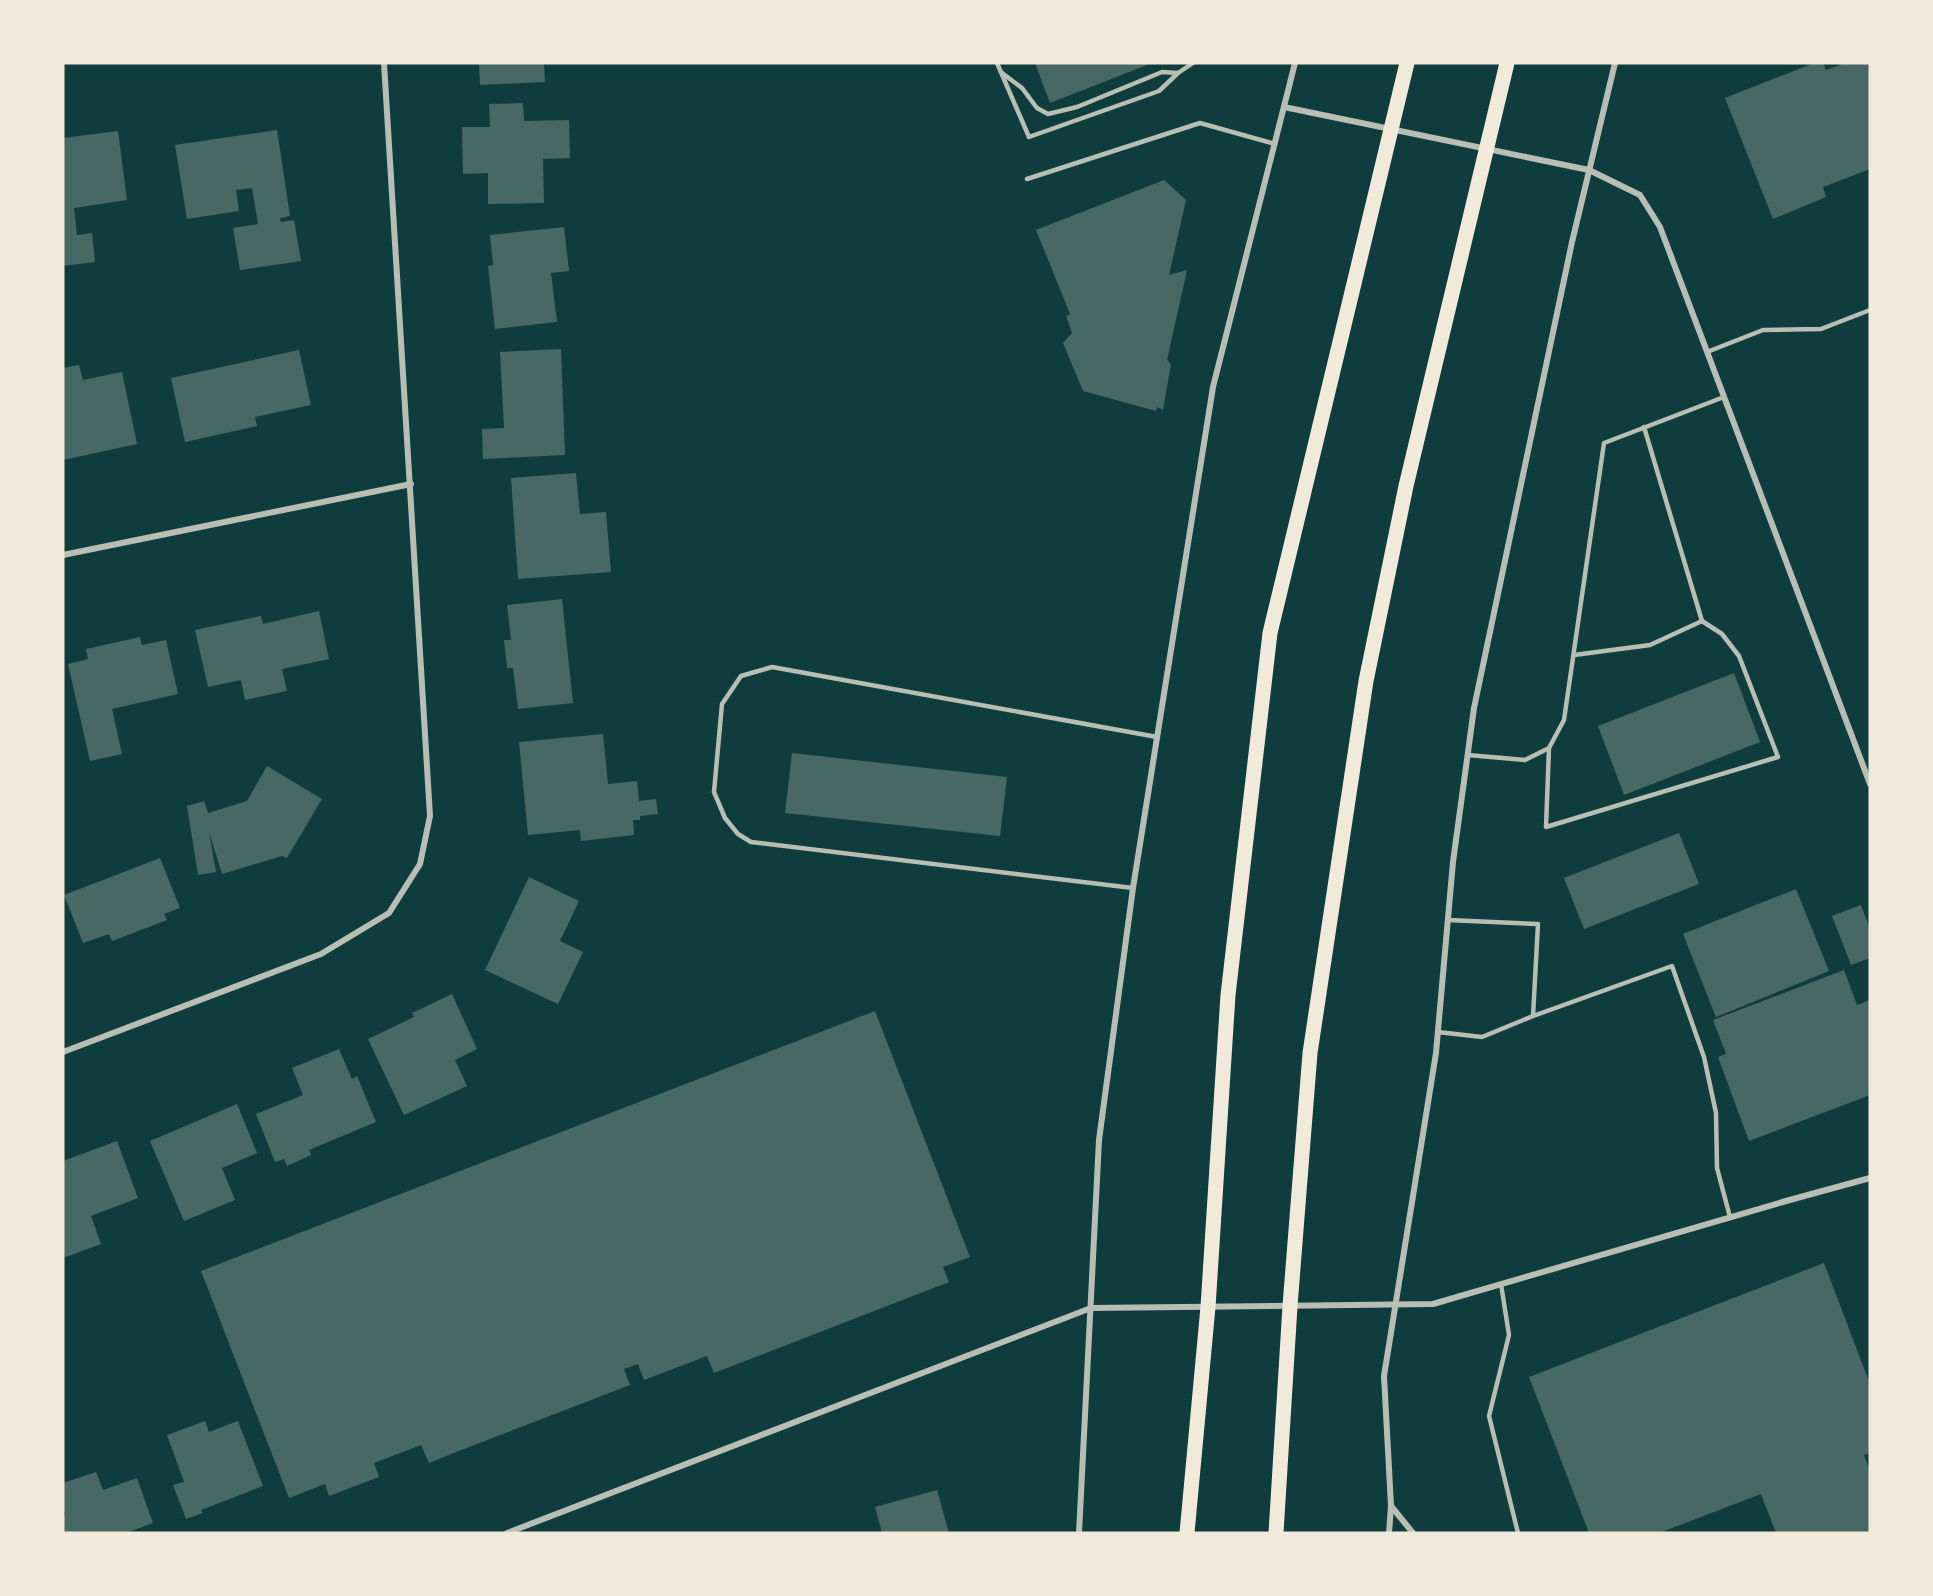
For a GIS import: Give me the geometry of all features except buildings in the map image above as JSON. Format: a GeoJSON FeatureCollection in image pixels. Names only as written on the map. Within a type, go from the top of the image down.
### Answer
{"type":"FeatureCollection","features":[{"type":"Feature","properties":{"kind":"main road"},"geometry":{"type":"LineString","coordinates":[[1187,1533],[1208,1307],[1228,995],[1270,633],[1407,63]]}},
{"type":"Feature","properties":{"kind":"main road"},"geometry":{"type":"LineString","coordinates":[[1276,1533],[1290,1306],[1310,1053],[1366,681],[1406,486],[1507,63]]}},
{"type":"Feature","properties":{"kind":"street"},"geometry":{"type":"LineString","coordinates":[[63,1052],[321,954],[389,913],[420,864],[430,816],[384,63]]}},
{"type":"Feature","properties":{"kind":"street"},"geometry":{"type":"LineString","coordinates":[[1079,1533],[1099,1140],[1133,888],[1214,387],[1295,63]]}},
{"type":"Feature","properties":{"kind":"street"},"geometry":{"type":"LineString","coordinates":[[1389,1533],[1391,1506],[1384,1376],[1438,1032],[1453,862],[1474,708],[1572,242],[1615,63]]}},
{"type":"Feature","properties":{"kind":"street"},"geometry":{"type":"LineString","coordinates":[[1284,107],[1589,170],[1640,195],[1660,227],[1870,784]]}},
{"type":"Feature","properties":{"kind":"street"},"geometry":{"type":"LineString","coordinates":[[63,555],[411,484]]}},
{"type":"Feature","properties":{"kind":"street"},"geometry":{"type":"LineString","coordinates":[[507,1533],[1091,1308],[1433,1304],[1870,1178]]}},
{"type":"Feature","properties":{"kind":"street"},"geometry":{"type":"LineString","coordinates":[[1391,1506],[1413,1533]]}},
{"type":"Feature","properties":{"kind":"lane"},"geometry":{"type":"LineString","coordinates":[[997,63],[1029,137],[1159,91],[1178,73],[1193,63]]}},
{"type":"Feature","properties":{"kind":"lane"},"geometry":{"type":"LineString","coordinates":[[1000,71],[1022,88],[1037,108],[1048,114],[1077,107],[1162,72],[1178,73]]}},
{"type":"Feature","properties":{"kind":"lane"},"geometry":{"type":"LineString","coordinates":[[1027,179],[1200,123],[1275,144]]}},
{"type":"Feature","properties":{"kind":"lane"},"geometry":{"type":"LineString","coordinates":[[1707,352],[1763,330],[1821,329],[1870,310]]}},
{"type":"Feature","properties":{"kind":"lane"},"geometry":{"type":"LineString","coordinates":[[1644,428],[1702,621],[1722,634],[1739,656],[1778,757],[1546,827],[1549,748],[1564,720],[1604,443],[1724,397]]}},
{"type":"Feature","properties":{"kind":"lane"},"geometry":{"type":"LineString","coordinates":[[1574,655],[1650,645],[1702,621]]}},
{"type":"Feature","properties":{"kind":"lane"},"geometry":{"type":"LineString","coordinates":[[1133,888],[751,842],[738,834],[725,818],[714,792],[722,704],[741,676],[772,667],[1157,737]]}},
{"type":"Feature","properties":{"kind":"lane"},"geometry":{"type":"LineString","coordinates":[[1468,755],[1525,760],[1549,748]]}},
{"type":"Feature","properties":{"kind":"lane"},"geometry":{"type":"LineString","coordinates":[[1448,920],[1538,924],[1533,1016]]}},
{"type":"Feature","properties":{"kind":"lane"},"geometry":{"type":"LineString","coordinates":[[1438,1032],[1482,1037],[1533,1016],[1672,966],[1704,1057],[1716,1113],[1717,1168],[1730,1217]]}},
{"type":"Feature","properties":{"kind":"lane"},"geometry":{"type":"LineString","coordinates":[[1502,1284],[1509,1335],[1489,1416],[1518,1533]]}}]}
